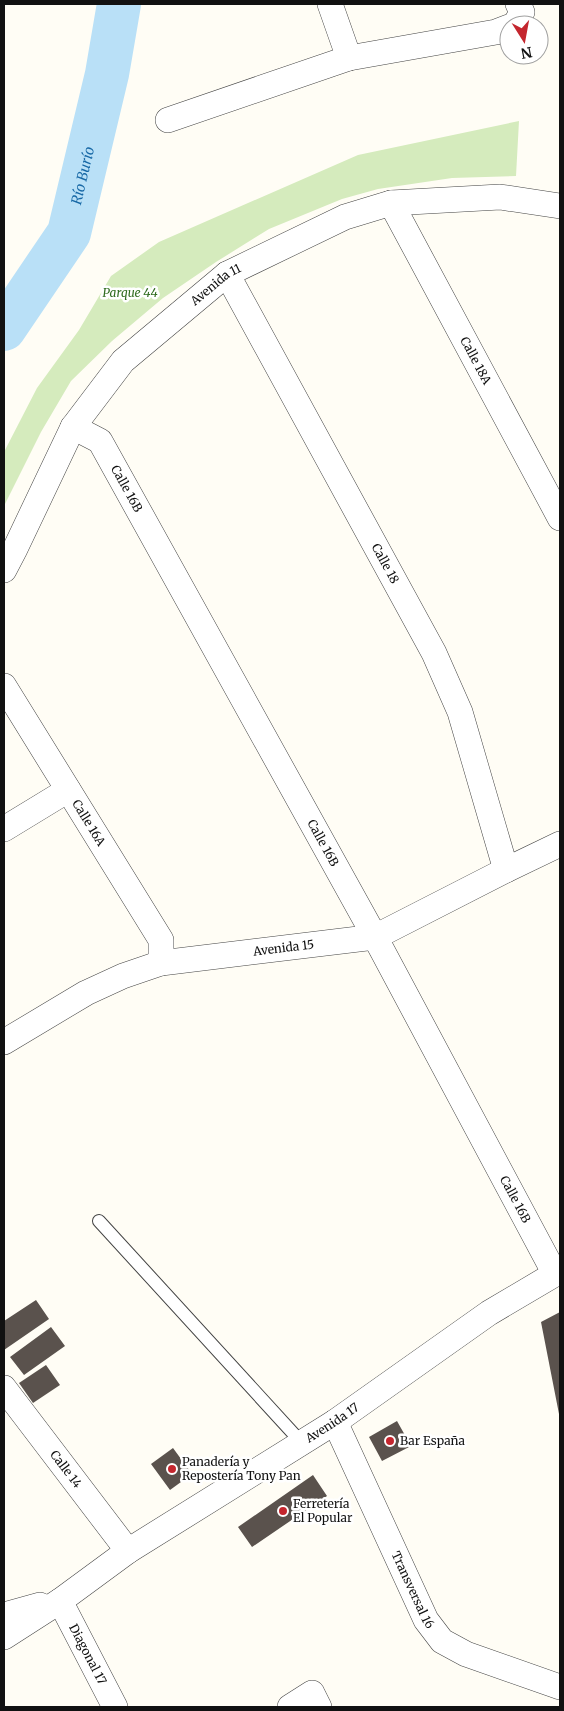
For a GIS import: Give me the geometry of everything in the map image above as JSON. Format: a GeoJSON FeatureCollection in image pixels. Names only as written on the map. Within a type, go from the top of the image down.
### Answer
{"type":"FeatureCollection","features":[{"type":"Feature","properties":{"kind":"street"},"geometry":{"type":"LineString","coordinates":[[330,4],[349,58]]}},
{"type":"Feature","properties":{"kind":"street"},"geometry":{"type":"LineString","coordinates":[[168,120],[349,58],[499,31]]}},
{"type":"Feature","properties":{"kind":"street","name":"Avenida 11"},"geometry":{"type":"LineString","coordinates":[[4,570],[73,427],[123,361],[227,274],[345,217],[391,203],[500,197],[560,206]]}},
{"type":"Feature","properties":{"kind":"street","name":"Calle 18A"},"geometry":{"type":"LineString","coordinates":[[391,203],[560,518]]}},
{"type":"Feature","properties":{"kind":"street","name":"Calle 18"},"geometry":{"type":"LineString","coordinates":[[227,274],[434,652],[460,712],[506,870]]}},
{"type":"Feature","properties":{"kind":"street","name":"Calle 16B"},"geometry":{"type":"LineString","coordinates":[[73,427],[100,441],[375,936],[558,1272]]}},
{"type":"Feature","properties":{"kind":"street","name":"Calle 16A"},"geometry":{"type":"LineString","coordinates":[[4,686],[161,940],[162,963]]}},
{"type":"Feature","properties":{"kind":"street"},"geometry":{"type":"LineString","coordinates":[[4,829],[68,790]]}},
{"type":"Feature","properties":{"kind":"street","name":"Avenida 15"},"geometry":{"type":"LineString","coordinates":[[4,1042],[86,993],[123,976],[162,963],[375,936],[560,844]]}},
{"type":"Feature","properties":{"kind":"street","name":"Avenida 17"},"geometry":{"type":"LineString","coordinates":[[4,1637],[60,1601],[128,1551],[335,1422],[489,1313],[558,1272]]}},
{"type":"Feature","properties":{"kind":"street","name":"Calle 14"},"geometry":{"type":"LineString","coordinates":[[8,1403],[128,1551]]}},
{"type":"Feature","properties":{"kind":"street","name":"Transversal 16"},"geometry":{"type":"LineString","coordinates":[[335,1422],[426,1620],[442,1641],[466,1654],[560,1688]]}},
{"type":"Feature","properties":{"kind":"street"},"geometry":{"type":"LineString","coordinates":[[4,1614],[60,1601]]}},
{"type":"Feature","properties":{"kind":"street","name":"Diagonal 17"},"geometry":{"type":"LineString","coordinates":[[60,1601],[115,1707]]}},
{"type":"Feature","properties":{"kind":"street"},"geometry":{"type":"LineString","coordinates":[[290,1707],[315,1700]]}},
{"type":"Feature","properties":{"kind":"lane"},"geometry":{"type":"LineString","coordinates":[[99,1221],[302,1443]]}},
{"type":"Feature","properties":{"kind":"green space","name":"Parque 44"},"geometry":{"type":"Polygon","coordinates":[[[519,121],[516,176],[452,178],[378,189],[342,199],[269,229],[163,298],[112,341],[71,381],[41,432],[4,506],[4,452],[37,388],[79,330],[111,276],[159,242],[358,155],[519,121]]]}},
{"type":"Feature","properties":{"kind":"building"},"geometry":{"type":"Polygon","coordinates":[[[36,1300],[49,1319],[4,1350],[4,1321],[36,1300]]]}},
{"type":"Feature","properties":{"kind":"building"},"geometry":{"type":"Polygon","coordinates":[[[560,1312],[560,1414],[559,1414],[541,1322],[560,1312]]]}},
{"type":"Feature","properties":{"kind":"building"},"geometry":{"type":"Polygon","coordinates":[[[51,1327],[65,1346],[24,1375],[10,1357],[51,1327]]]}},
{"type":"Feature","properties":{"kind":"building"},"geometry":{"type":"Polygon","coordinates":[[[46,1365],[60,1385],[33,1403],[19,1383],[46,1365]]]}},
{"type":"Feature","properties":{"kind":"building","name":"Bar España"},"geometry":{"type":"Polygon","coordinates":[[[397,1421],[411,1446],[382,1461],[369,1437],[397,1421]]]}},
{"type":"Feature","properties":{"kind":"building","name":"Panadería y Repostería Tony Pan"},"geometry":{"type":"Polygon","coordinates":[[[173,1448],[192,1474],[170,1490],[151,1464],[173,1448]]]}},
{"type":"Feature","properties":{"kind":"building","name":"Ferretería El Popular"},"geometry":{"type":"Polygon","coordinates":[[[313,1475],[327,1496],[252,1547],[238,1527],[313,1475]]]}},
{"type":"Feature","properties":{"kind":"waterway","name":"Río Burío"},"geometry":{"type":"LineString","coordinates":[[4,329],[69,233],[107,74],[119,4]]}},
{"type":"Feature","properties":{"kind":"place","name":"Bar España"},"geometry":{"type":"Point","coordinates":[390,1441]}},
{"type":"Feature","properties":{"kind":"place","name":"Panadería y Repostería Tony Pan"},"geometry":{"type":"Point","coordinates":[172,1469]}},
{"type":"Feature","properties":{"kind":"place","name":"Ferretería El Popular"},"geometry":{"type":"Point","coordinates":[283,1511]}}]}
